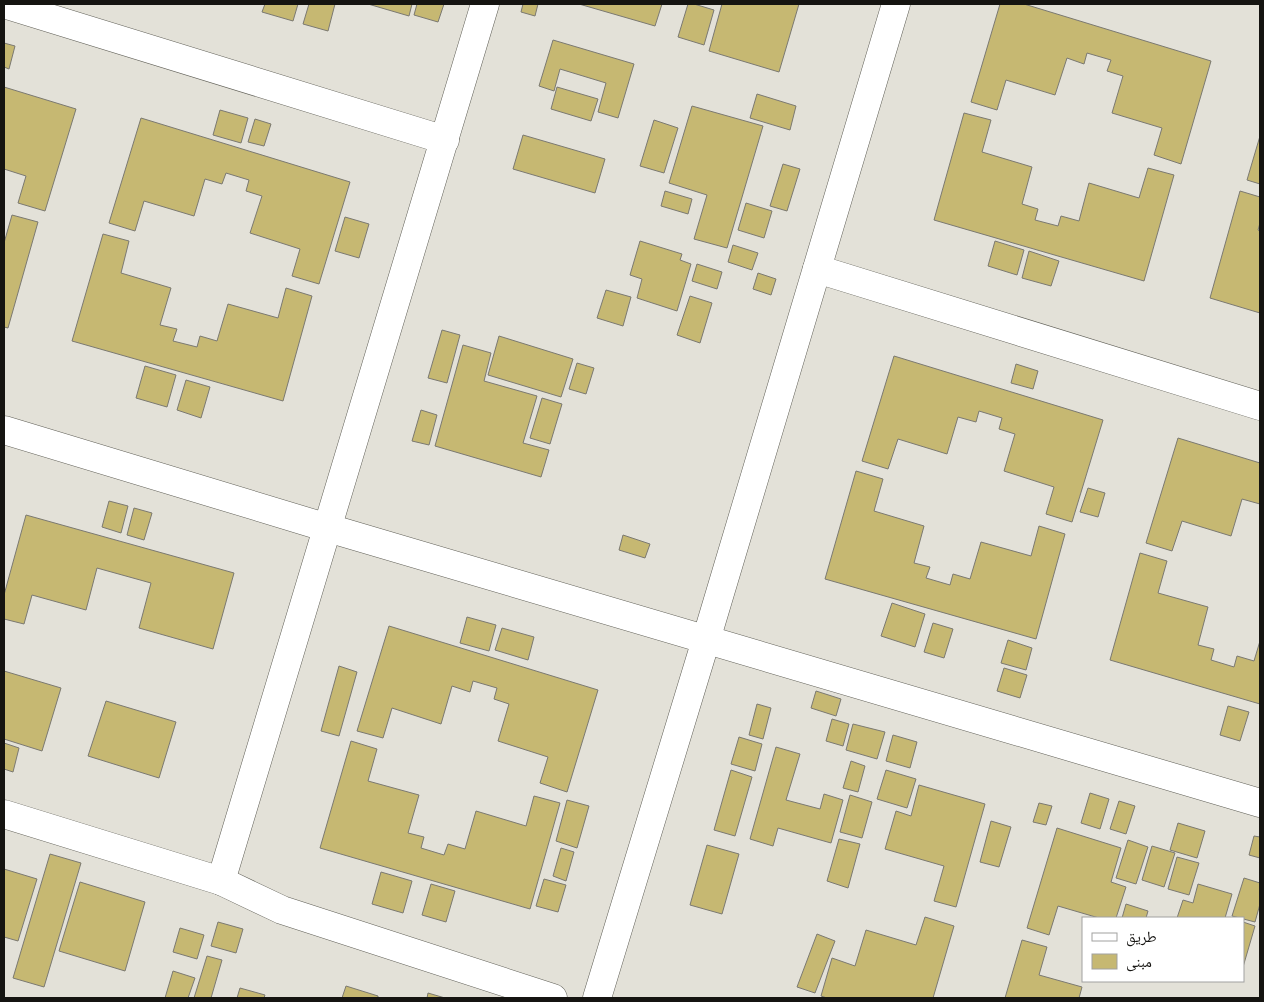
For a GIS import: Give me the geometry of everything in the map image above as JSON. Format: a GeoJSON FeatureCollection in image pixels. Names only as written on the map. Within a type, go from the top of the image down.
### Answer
{"type":"FeatureCollection","features":[{"type":"Feature","properties":{"kind":"street"},"geometry":{"type":"LineString","coordinates":[[4,4],[445,140]]}},
{"type":"Feature","properties":{"kind":"street"},"geometry":{"type":"LineString","coordinates":[[221,881],[485,4]]}},
{"type":"Feature","properties":{"kind":"street"},"geometry":{"type":"LineString","coordinates":[[596,998],[706,640],[896,4]]}},
{"type":"Feature","properties":{"kind":"street"},"geometry":{"type":"LineString","coordinates":[[817,269],[1260,406]]}},
{"type":"Feature","properties":{"kind":"street"},"geometry":{"type":"LineString","coordinates":[[4,430],[706,640],[1260,802]]}},
{"type":"Feature","properties":{"kind":"street"},"geometry":{"type":"LineString","coordinates":[[4,814],[221,881],[282,910],[553,998]]}},
{"type":"Feature","properties":{"kind":"building"},"geometry":{"type":"Polygon","coordinates":[[[265,4],[298,4],[293,21],[262,12],[265,4]]]}},
{"type":"Feature","properties":{"kind":"building"},"geometry":{"type":"Polygon","coordinates":[[[309,4],[335,4],[328,31],[303,24],[309,4]]]}},
{"type":"Feature","properties":{"kind":"building"},"geometry":{"type":"Polygon","coordinates":[[[368,4],[412,4],[409,16],[368,4]]]}},
{"type":"Feature","properties":{"kind":"building"},"geometry":{"type":"Polygon","coordinates":[[[417,4],[444,4],[438,22],[414,15],[417,4]]]}},
{"type":"Feature","properties":{"kind":"building"},"geometry":{"type":"Polygon","coordinates":[[[523,4],[538,4],[535,16],[521,12],[523,4]]]}},
{"type":"Feature","properties":{"kind":"building"},"geometry":{"type":"Polygon","coordinates":[[[579,4],[662,4],[655,26],[579,4]]]}},
{"type":"Feature","properties":{"kind":"building"},"geometry":{"type":"Polygon","coordinates":[[[688,4],[714,10],[704,45],[678,37],[688,4]]]}},
{"type":"Feature","properties":{"kind":"building"},"geometry":{"type":"Polygon","coordinates":[[[722,4],[799,4],[779,72],[709,51],[722,4]]]}},
{"type":"Feature","properties":{"kind":"building"},"geometry":{"type":"Polygon","coordinates":[[[1000,4],[1024,4],[1211,61],[1181,164],[1154,155],[1162,128],[1112,113],[1123,76],[1107,71],[1111,60],[1087,53],[1084,64],[1067,58],[1055,95],[1006,80],[997,110],[971,102],[1000,4]]]}},
{"type":"Feature","properties":{"kind":"building"},"geometry":{"type":"Polygon","coordinates":[[[553,40],[634,64],[618,118],[598,112],[606,83],[560,69],[554,91],[539,86],[553,40]]]}},
{"type":"Feature","properties":{"kind":"building"},"geometry":{"type":"Polygon","coordinates":[[[4,43],[15,46],[9,69],[4,67],[4,43]]]}},
{"type":"Feature","properties":{"kind":"building"},"geometry":{"type":"Polygon","coordinates":[[[4,87],[76,109],[45,211],[18,203],[26,176],[4,169],[4,87]]]}},
{"type":"Feature","properties":{"kind":"building"},"geometry":{"type":"Polygon","coordinates":[[[557,87],[598,99],[591,121],[551,109],[557,87]]]}},
{"type":"Feature","properties":{"kind":"building"},"geometry":{"type":"Polygon","coordinates":[[[757,94],[796,106],[790,130],[750,118],[757,94]]]}},
{"type":"Feature","properties":{"kind":"building"},"geometry":{"type":"Polygon","coordinates":[[[692,106],[763,126],[727,248],[694,239],[707,195],[669,183],[692,106]]]}},
{"type":"Feature","properties":{"kind":"building"},"geometry":{"type":"Polygon","coordinates":[[[220,110],[248,118],[241,143],[213,135],[220,110]]]}},
{"type":"Feature","properties":{"kind":"building"},"geometry":{"type":"Polygon","coordinates":[[[964,113],[991,120],[982,152],[1032,167],[1022,204],[1038,209],[1035,220],[1058,226],[1061,216],[1079,221],[1089,183],[1139,198],[1148,168],[1174,175],[1144,281],[934,220],[964,113]]]}},
{"type":"Feature","properties":{"kind":"building"},"geometry":{"type":"Polygon","coordinates":[[[141,118],[350,182],[319,284],[292,276],[300,249],[250,233],[262,196],[246,191],[249,180],[226,173],[222,184],[205,179],[194,216],[144,201],[135,231],[109,223],[141,118]]]}},
{"type":"Feature","properties":{"kind":"building"},"geometry":{"type":"Polygon","coordinates":[[[255,119],[271,124],[264,146],[248,142],[255,119]]]}},
{"type":"Feature","properties":{"kind":"building"},"geometry":{"type":"Polygon","coordinates":[[[654,120],[678,128],[664,173],[640,166],[654,120]]]}},
{"type":"Feature","properties":{"kind":"building"},"geometry":{"type":"Polygon","coordinates":[[[523,135],[605,159],[595,193],[513,169],[523,135]]]}},
{"type":"Feature","properties":{"kind":"building"},"geometry":{"type":"Polygon","coordinates":[[[1260,136],[1260,184],[1247,180],[1260,136]]]}},
{"type":"Feature","properties":{"kind":"building"},"geometry":{"type":"Polygon","coordinates":[[[783,164],[800,169],[787,211],[770,206],[783,164]]]}},
{"type":"Feature","properties":{"kind":"building"},"geometry":{"type":"Polygon","coordinates":[[[665,191],[692,199],[688,214],[661,206],[665,191]]]}},
{"type":"Feature","properties":{"kind":"building"},"geometry":{"type":"Polygon","coordinates":[[[1240,191],[1260,197],[1260,223],[1258,230],[1260,231],[1260,313],[1210,298],[1240,191]]]}},
{"type":"Feature","properties":{"kind":"building"},"geometry":{"type":"Polygon","coordinates":[[[746,203],[772,211],[764,238],[738,230],[746,203]]]}},
{"type":"Feature","properties":{"kind":"building"},"geometry":{"type":"Polygon","coordinates":[[[12,215],[38,222],[8,328],[4,327],[4,243],[12,215]]]}},
{"type":"Feature","properties":{"kind":"building"},"geometry":{"type":"Polygon","coordinates":[[[345,217],[369,224],[359,258],[335,251],[345,217]]]}},
{"type":"Feature","properties":{"kind":"building"},"geometry":{"type":"Polygon","coordinates":[[[103,234],[129,241],[121,273],[171,288],[160,325],[177,329],[173,341],[197,347],[200,336],[217,341],[228,304],[278,318],[286,288],[312,296],[283,401],[72,341],[103,234]]]}},
{"type":"Feature","properties":{"kind":"building"},"geometry":{"type":"Polygon","coordinates":[[[640,241],[682,254],[680,260],[691,264],[677,311],[637,298],[642,279],[630,275],[640,241]]]}},
{"type":"Feature","properties":{"kind":"building"},"geometry":{"type":"Polygon","coordinates":[[[995,241],[1024,250],[1017,275],[988,266],[995,241]]]}},
{"type":"Feature","properties":{"kind":"building"},"geometry":{"type":"Polygon","coordinates":[[[733,245],[758,253],[752,270],[728,262],[733,245]]]}},
{"type":"Feature","properties":{"kind":"building"},"geometry":{"type":"Polygon","coordinates":[[[1029,251],[1059,261],[1051,286],[1022,278],[1029,251]]]}},
{"type":"Feature","properties":{"kind":"building"},"geometry":{"type":"Polygon","coordinates":[[[697,264],[722,272],[717,289],[692,281],[697,264]]]}},
{"type":"Feature","properties":{"kind":"building"},"geometry":{"type":"Polygon","coordinates":[[[758,273],[776,279],[771,295],[753,289],[758,273]]]}},
{"type":"Feature","properties":{"kind":"building"},"geometry":{"type":"Polygon","coordinates":[[[606,290],[631,297],[623,326],[597,318],[606,290]]]}},
{"type":"Feature","properties":{"kind":"building"},"geometry":{"type":"Polygon","coordinates":[[[690,296],[712,303],[700,343],[677,335],[690,296]]]}},
{"type":"Feature","properties":{"kind":"building"},"geometry":{"type":"Polygon","coordinates":[[[442,330],[460,335],[447,383],[428,378],[442,330]]]}},
{"type":"Feature","properties":{"kind":"building"},"geometry":{"type":"Polygon","coordinates":[[[499,336],[573,359],[561,397],[488,375],[499,336]]]}},
{"type":"Feature","properties":{"kind":"building"},"geometry":{"type":"Polygon","coordinates":[[[463,345],[491,353],[484,381],[537,396],[523,443],[549,450],[541,477],[435,446],[463,345]]]}},
{"type":"Feature","properties":{"kind":"building"},"geometry":{"type":"Polygon","coordinates":[[[894,356],[1103,420],[1072,522],[1046,514],[1054,487],[1004,471],[1015,434],[999,429],[1002,418],[979,411],[976,422],[958,417],[947,454],[898,439],[888,469],[862,461],[894,356]]]}},
{"type":"Feature","properties":{"kind":"building"},"geometry":{"type":"Polygon","coordinates":[[[577,363],[594,368],[586,394],[569,389],[577,363]]]}},
{"type":"Feature","properties":{"kind":"building"},"geometry":{"type":"Polygon","coordinates":[[[1016,364],[1038,371],[1033,389],[1011,383],[1016,364]]]}},
{"type":"Feature","properties":{"kind":"building"},"geometry":{"type":"Polygon","coordinates":[[[145,366],[176,375],[167,407],[136,398],[145,366]]]}},
{"type":"Feature","properties":{"kind":"building"},"geometry":{"type":"Polygon","coordinates":[[[186,380],[210,387],[201,418],[177,410],[186,380]]]}},
{"type":"Feature","properties":{"kind":"building"},"geometry":{"type":"Polygon","coordinates":[[[542,398],[562,404],[550,444],[530,438],[542,398]]]}},
{"type":"Feature","properties":{"kind":"building"},"geometry":{"type":"Polygon","coordinates":[[[421,410],[437,415],[429,445],[412,441],[421,410]]]}},
{"type":"Feature","properties":{"kind":"building"},"geometry":{"type":"Polygon","coordinates":[[[1178,438],[1260,463],[1260,504],[1242,499],[1231,536],[1182,521],[1172,551],[1146,543],[1178,438]]]}},
{"type":"Feature","properties":{"kind":"building"},"geometry":{"type":"Polygon","coordinates":[[[856,471],[883,479],[874,511],[924,526],[914,563],[930,567],[926,578],[950,585],[953,574],[970,579],[981,542],[1031,556],[1039,526],[1065,534],[1036,639],[825,579],[856,471]]]}},
{"type":"Feature","properties":{"kind":"building"},"geometry":{"type":"Polygon","coordinates":[[[1088,488],[1105,493],[1098,517],[1080,512],[1088,488]]]}},
{"type":"Feature","properties":{"kind":"building"},"geometry":{"type":"Polygon","coordinates":[[[109,501],[128,506],[121,533],[102,527],[109,501]]]}},
{"type":"Feature","properties":{"kind":"building"},"geometry":{"type":"Polygon","coordinates":[[[134,508],[152,513],[144,540],[127,535],[134,508]]]}},
{"type":"Feature","properties":{"kind":"building"},"geometry":{"type":"Polygon","coordinates":[[[26,515],[234,573],[213,649],[139,628],[151,583],[97,568],[86,610],[32,595],[24,624],[4,619],[4,595],[26,515]]]}},
{"type":"Feature","properties":{"kind":"building"},"geometry":{"type":"Polygon","coordinates":[[[623,535],[650,544],[645,558],[619,550],[623,535]]]}},
{"type":"Feature","properties":{"kind":"building"},"geometry":{"type":"Polygon","coordinates":[[[1140,553],[1167,561],[1158,593],[1208,607],[1198,645],[1214,649],[1211,660],[1234,667],[1237,656],[1254,661],[1260,641],[1260,704],[1110,660],[1140,553]]]}},
{"type":"Feature","properties":{"kind":"building"},"geometry":{"type":"Polygon","coordinates":[[[892,603],[925,614],[915,647],[881,636],[892,603]]]}},
{"type":"Feature","properties":{"kind":"building"},"geometry":{"type":"Polygon","coordinates":[[[467,617],[496,625],[489,651],[460,643],[467,617]]]}},
{"type":"Feature","properties":{"kind":"building"},"geometry":{"type":"Polygon","coordinates":[[[933,623],[953,629],[944,658],[924,652],[933,623]]]}},
{"type":"Feature","properties":{"kind":"building"},"geometry":{"type":"Polygon","coordinates":[[[389,626],[598,690],[567,792],[540,783],[548,757],[498,741],[509,704],[494,699],[497,688],[473,681],[470,692],[452,686],[441,724],[392,708],[383,738],[357,731],[389,626]]]}},
{"type":"Feature","properties":{"kind":"building"},"geometry":{"type":"Polygon","coordinates":[[[502,628],[534,637],[528,660],[495,650],[502,628]]]}},
{"type":"Feature","properties":{"kind":"building"},"geometry":{"type":"Polygon","coordinates":[[[1008,640],[1032,648],[1026,670],[1001,663],[1008,640]]]}},
{"type":"Feature","properties":{"kind":"building"},"geometry":{"type":"Polygon","coordinates":[[[339,666],[357,672],[339,736],[321,731],[339,666]]]}},
{"type":"Feature","properties":{"kind":"building"},"geometry":{"type":"Polygon","coordinates":[[[1004,668],[1027,675],[1020,698],[997,691],[1004,668]]]}},
{"type":"Feature","properties":{"kind":"building"},"geometry":{"type":"Polygon","coordinates":[[[4,671],[61,688],[42,751],[4,739],[4,671]]]}},
{"type":"Feature","properties":{"kind":"building"},"geometry":{"type":"Polygon","coordinates":[[[816,691],[841,699],[836,716],[811,708],[816,691]]]}},
{"type":"Feature","properties":{"kind":"building"},"geometry":{"type":"Polygon","coordinates":[[[106,701],[176,722],[159,778],[88,756],[106,701]]]}},
{"type":"Feature","properties":{"kind":"building"},"geometry":{"type":"Polygon","coordinates":[[[757,704],[771,708],[763,739],[749,735],[757,704]]]}},
{"type":"Feature","properties":{"kind":"building"},"geometry":{"type":"Polygon","coordinates":[[[1228,706],[1249,712],[1240,741],[1220,735],[1228,706]]]}},
{"type":"Feature","properties":{"kind":"building"},"geometry":{"type":"Polygon","coordinates":[[[832,719],[849,724],[843,746],[826,741],[832,719]]]}},
{"type":"Feature","properties":{"kind":"building"},"geometry":{"type":"Polygon","coordinates":[[[853,724],[885,732],[877,759],[846,750],[853,724]]]}},
{"type":"Feature","properties":{"kind":"building"},"geometry":{"type":"Polygon","coordinates":[[[893,735],[917,742],[910,768],[886,761],[893,735]]]}},
{"type":"Feature","properties":{"kind":"building"},"geometry":{"type":"Polygon","coordinates":[[[739,737],[762,744],[755,771],[731,764],[739,737]]]}},
{"type":"Feature","properties":{"kind":"building"},"geometry":{"type":"Polygon","coordinates":[[[351,741],[377,749],[368,781],[419,795],[408,833],[424,837],[421,848],[444,855],[448,844],[465,849],[476,811],[526,826],[534,796],[560,803],[530,909],[320,848],[351,741]]]}},
{"type":"Feature","properties":{"kind":"building"},"geometry":{"type":"Polygon","coordinates":[[[4,743],[19,748],[13,772],[4,769],[4,743]]]}},
{"type":"Feature","properties":{"kind":"building"},"geometry":{"type":"Polygon","coordinates":[[[776,747],[800,754],[786,800],[820,809],[824,794],[843,800],[831,843],[778,828],[773,846],[750,839],[776,747]]]}},
{"type":"Feature","properties":{"kind":"building"},"geometry":{"type":"Polygon","coordinates":[[[851,761],[865,766],[858,792],[843,788],[851,761]]]}},
{"type":"Feature","properties":{"kind":"building"},"geometry":{"type":"Polygon","coordinates":[[[731,770],[752,777],[735,836],[714,830],[731,770]]]}},
{"type":"Feature","properties":{"kind":"building"},"geometry":{"type":"Polygon","coordinates":[[[886,770],[916,779],[907,808],[877,799],[886,770]]]}},
{"type":"Feature","properties":{"kind":"building"},"geometry":{"type":"Polygon","coordinates":[[[919,785],[985,804],[956,907],[934,901],[944,866],[885,849],[896,811],[911,816],[919,785]]]}},
{"type":"Feature","properties":{"kind":"building"},"geometry":{"type":"Polygon","coordinates":[[[1090,793],[1109,799],[1100,829],[1081,823],[1090,793]]]}},
{"type":"Feature","properties":{"kind":"building"},"geometry":{"type":"Polygon","coordinates":[[[850,795],[872,802],[862,838],[840,832],[850,795]]]}},
{"type":"Feature","properties":{"kind":"building"},"geometry":{"type":"Polygon","coordinates":[[[567,800],[589,806],[577,848],[556,841],[567,800]]]}},
{"type":"Feature","properties":{"kind":"building"},"geometry":{"type":"Polygon","coordinates":[[[1119,801],[1135,806],[1126,834],[1110,829],[1119,801]]]}},
{"type":"Feature","properties":{"kind":"building"},"geometry":{"type":"Polygon","coordinates":[[[1039,803],[1052,806],[1046,825],[1033,822],[1039,803]]]}},
{"type":"Feature","properties":{"kind":"building"},"geometry":{"type":"Polygon","coordinates":[[[991,821],[1011,827],[999,867],[980,862],[991,821]]]}},
{"type":"Feature","properties":{"kind":"building"},"geometry":{"type":"Polygon","coordinates":[[[1178,823],[1205,831],[1197,858],[1170,850],[1178,823]]]}},
{"type":"Feature","properties":{"kind":"building"},"geometry":{"type":"Polygon","coordinates":[[[1057,828],[1121,848],[1111,882],[1126,887],[1116,917],[1096,917],[1058,906],[1049,935],[1027,928],[1057,828]]]}},
{"type":"Feature","properties":{"kind":"building"},"geometry":{"type":"Polygon","coordinates":[[[1254,836],[1260,837],[1260,858],[1249,855],[1254,836]]]}},
{"type":"Feature","properties":{"kind":"building"},"geometry":{"type":"Polygon","coordinates":[[[839,839],[860,844],[848,888],[827,881],[839,839]]]}},
{"type":"Feature","properties":{"kind":"building"},"geometry":{"type":"Polygon","coordinates":[[[1128,840],[1148,847],[1136,884],[1116,878],[1128,840]]]}},
{"type":"Feature","properties":{"kind":"building"},"geometry":{"type":"Polygon","coordinates":[[[707,845],[739,854],[722,914],[690,905],[707,845]]]}},
{"type":"Feature","properties":{"kind":"building"},"geometry":{"type":"Polygon","coordinates":[[[1152,846],[1175,853],[1164,887],[1142,880],[1152,846]]]}},
{"type":"Feature","properties":{"kind":"building"},"geometry":{"type":"Polygon","coordinates":[[[561,848],[574,852],[566,881],[553,876],[561,848]]]}},
{"type":"Feature","properties":{"kind":"building"},"geometry":{"type":"Polygon","coordinates":[[[50,854],[81,863],[44,987],[13,978],[50,854]]]}},
{"type":"Feature","properties":{"kind":"building"},"geometry":{"type":"Polygon","coordinates":[[[1177,857],[1199,863],[1189,895],[1168,889],[1177,857]]]}},
{"type":"Feature","properties":{"kind":"building"},"geometry":{"type":"Polygon","coordinates":[[[4,869],[37,879],[18,941],[4,937],[4,869]]]}},
{"type":"Feature","properties":{"kind":"building"},"geometry":{"type":"Polygon","coordinates":[[[381,872],[412,881],[403,913],[372,904],[381,872]]]}},
{"type":"Feature","properties":{"kind":"building"},"geometry":{"type":"Polygon","coordinates":[[[1244,878],[1260,883],[1260,904],[1255,922],[1244,919],[1244,917],[1232,916],[1244,878]]]}},
{"type":"Feature","properties":{"kind":"building"},"geometry":{"type":"Polygon","coordinates":[[[544,879],[566,885],[558,912],[536,906],[544,879]]]}},
{"type":"Feature","properties":{"kind":"building"},"geometry":{"type":"Polygon","coordinates":[[[80,882],[145,902],[125,971],[59,951],[80,882]]]}},
{"type":"Feature","properties":{"kind":"building"},"geometry":{"type":"Polygon","coordinates":[[[431,884],[455,891],[446,922],[422,915],[431,884]]]}},
{"type":"Feature","properties":{"kind":"building"},"geometry":{"type":"Polygon","coordinates":[[[1198,884],[1232,894],[1225,917],[1177,917],[1183,900],[1193,903],[1198,884]]]}},
{"type":"Feature","properties":{"kind":"building"},"geometry":{"type":"Polygon","coordinates":[[[1126,904],[1148,911],[1146,917],[1122,917],[1126,904]]]}},
{"type":"Feature","properties":{"kind":"building"},"geometry":{"type":"Polygon","coordinates":[[[925,917],[954,926],[933,998],[827,998],[821,996],[832,958],[855,966],[866,930],[916,945],[925,917]]]}},
{"type":"Feature","properties":{"kind":"building"},"geometry":{"type":"Polygon","coordinates":[[[218,922],[243,929],[236,953],[211,946],[218,922]]]}},
{"type":"Feature","properties":{"kind":"building"},"geometry":{"type":"Polygon","coordinates":[[[1244,922],[1255,926],[1244,964],[1244,922]]]}},
{"type":"Feature","properties":{"kind":"building"},"geometry":{"type":"Polygon","coordinates":[[[180,928],[204,935],[197,959],[173,952],[180,928]]]}},
{"type":"Feature","properties":{"kind":"building"},"geometry":{"type":"Polygon","coordinates":[[[817,934],[835,941],[815,993],[797,987],[817,934]]]}},
{"type":"Feature","properties":{"kind":"building"},"geometry":{"type":"Polygon","coordinates":[[[1022,940],[1047,947],[1039,975],[1082,987],[1079,998],[1005,998],[1022,940]]]}},
{"type":"Feature","properties":{"kind":"building"},"geometry":{"type":"Polygon","coordinates":[[[207,956],[222,960],[211,998],[194,998],[207,956]]]}},
{"type":"Feature","properties":{"kind":"building"},"geometry":{"type":"Polygon","coordinates":[[[173,971],[195,978],[188,998],[165,998],[173,971]]]}},
{"type":"Feature","properties":{"kind":"building"},"geometry":{"type":"Polygon","coordinates":[[[346,986],[378,996],[378,998],[342,998],[346,986]]]}},
{"type":"Feature","properties":{"kind":"building"},"geometry":{"type":"Polygon","coordinates":[[[240,988],[265,995],[264,998],[237,998],[240,988]]]}},
{"type":"Feature","properties":{"kind":"building"},"geometry":{"type":"Polygon","coordinates":[[[428,993],[445,998],[427,998],[428,993]]]}}]}
